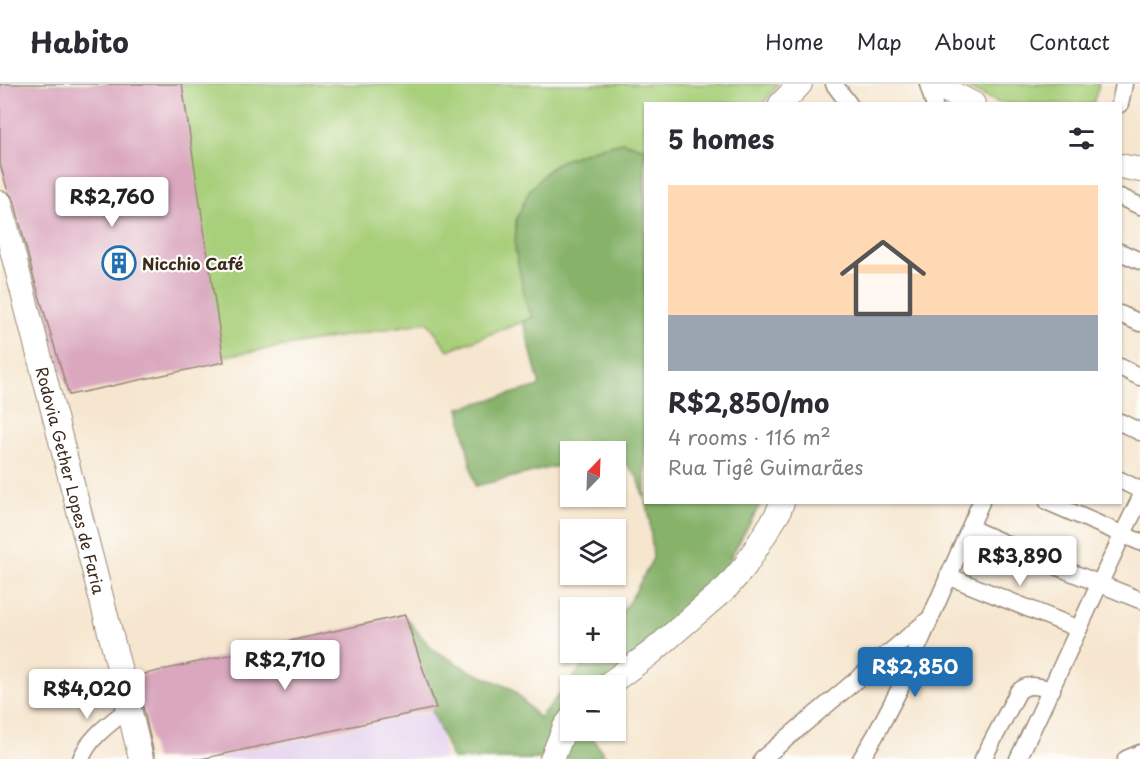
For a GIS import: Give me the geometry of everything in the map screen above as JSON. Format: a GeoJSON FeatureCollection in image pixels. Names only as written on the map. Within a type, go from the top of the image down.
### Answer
{"type":"FeatureCollection","features":[{"type":"Feature","properties":{"kind":"street"},"geometry":{"type":"LineString","coordinates":[[783,102],[800,84]]}},
{"type":"Feature","properties":{"kind":"street"},"geometry":{"type":"LineString","coordinates":[[834,84],[848,102]]}},
{"type":"Feature","properties":{"kind":"street"},"geometry":{"type":"LineString","coordinates":[[928,84],[933,102]]}},
{"type":"Feature","properties":{"kind":"street"},"geometry":{"type":"LineString","coordinates":[[934,84],[969,102]]}},
{"type":"Feature","properties":{"kind":"street"},"geometry":{"type":"LineString","coordinates":[[1120,102],[1124,84]]}},
{"type":"Feature","properties":{"kind":"street"},"geometry":{"type":"LineString","coordinates":[[1122,166],[1140,170]]}},
{"type":"Feature","properties":{"kind":"street"},"geometry":{"type":"LineString","coordinates":[[1122,198],[1140,206]]}},
{"type":"Feature","properties":{"kind":"street","name":"Rodovia Gether Lopes de Faria"},"geometry":{"type":"LineString","coordinates":[[0,203],[141,759]]}},
{"type":"Feature","properties":{"kind":"street"},"geometry":{"type":"LineString","coordinates":[[1122,253],[1140,261]]}},
{"type":"Feature","properties":{"kind":"street"},"geometry":{"type":"LineString","coordinates":[[1122,315],[1140,323]]}},
{"type":"Feature","properties":{"kind":"street"},"geometry":{"type":"LineString","coordinates":[[1122,369],[1140,377]]}},
{"type":"Feature","properties":{"kind":"street"},"geometry":{"type":"LineString","coordinates":[[1122,423],[1140,432]]}},
{"type":"Feature","properties":{"kind":"street"},"geometry":{"type":"LineString","coordinates":[[1122,481],[1140,490]]}},
{"type":"Feature","properties":{"kind":"street"},"geometry":{"type":"LineString","coordinates":[[1018,759],[1140,499]]}},
{"type":"Feature","properties":{"kind":"street"},"geometry":{"type":"LineString","coordinates":[[621,675],[652,652],[727,587],[745,566],[781,504]]}},
{"type":"Feature","properties":{"kind":"street"},"geometry":{"type":"LineString","coordinates":[[861,759],[900,688],[980,504]]}},
{"type":"Feature","properties":{"kind":"street"},"geometry":{"type":"LineString","coordinates":[[1053,504],[1140,542]]}},
{"type":"Feature","properties":{"kind":"street"},"geometry":{"type":"LineString","coordinates":[[970,528],[1140,600]]}},
{"type":"Feature","properties":{"kind":"street"},"geometry":{"type":"LineString","coordinates":[[948,576],[1079,629]]}},
{"type":"Feature","properties":{"kind":"street"},"geometry":{"type":"LineString","coordinates":[[762,759],[931,618]]}},
{"type":"Feature","properties":{"kind":"street"},"geometry":{"type":"LineString","coordinates":[[983,759],[1018,692],[1023,687],[1032,685],[1052,690]]}},
{"type":"Feature","properties":{"kind":"street"},"geometry":{"type":"LineString","coordinates":[[81,759],[93,738],[129,708]]}},
{"type":"Feature","properties":{"kind":"street"},"geometry":{"type":"LineString","coordinates":[[552,759],[560,739]]}},
{"type":"Feature","properties":{"kind":"street"},"geometry":{"type":"LineString","coordinates":[[1126,759],[1140,753]]}},
{"type":"Feature","properties":{"kind":"shaded area"},"geometry":{"type":"Polygon","coordinates":[[[436,710],[445,759],[206,759],[436,710]]]}},
{"type":"Feature","properties":{"kind":"green space"},"geometry":{"type":"Polygon","coordinates":[[[0,84],[778,84],[765,102],[644,102],[644,149],[623,142],[598,148],[559,162],[545,173],[526,303],[533,318],[448,350],[428,322],[69,382],[0,84]]]}},
{"type":"Feature","properties":{"kind":"green space"},"geometry":{"type":"Polygon","coordinates":[[[959,84],[1099,84],[1094,102],[997,102],[959,84]]]}},
{"type":"Feature","properties":{"kind":"green space"},"geometry":{"type":"Polygon","coordinates":[[[623,142],[644,149],[644,498],[638,478],[626,463],[626,441],[560,441],[560,465],[475,486],[459,408],[540,386],[523,321],[533,317],[526,303],[515,250],[516,220],[529,191],[545,173],[559,162],[623,142]]]}},
{"type":"Feature","properties":{"kind":"green space"},"geometry":{"type":"Polygon","coordinates":[[[646,504],[760,504],[724,569],[624,666],[611,675],[575,675],[586,663],[626,663],[626,606],[653,558],[646,504]]]}},
{"type":"Feature","properties":{"kind":"green space"},"geometry":{"type":"Polygon","coordinates":[[[406,618],[431,648],[468,670],[512,689],[539,718],[560,693],[560,741],[595,741],[607,759],[452,759],[425,693],[403,657],[406,618]]]}},
{"type":"Feature","properties":{"kind":"building","name":"Nicchio Café"},"geometry":{"type":"Polygon","coordinates":[[[0,84],[182,84],[224,362],[69,395],[33,275],[14,199],[8,192],[0,164],[0,84]]]}},
{"type":"Feature","properties":{"kind":"building"},"geometry":{"type":"Polygon","coordinates":[[[405,615],[436,708],[201,759],[155,759],[136,676],[405,615]]]}},
{"type":"Feature","properties":{"kind":"place","name":"Nicchio Café"},"geometry":{"type":"Point","coordinates":[119,263]}}]}
